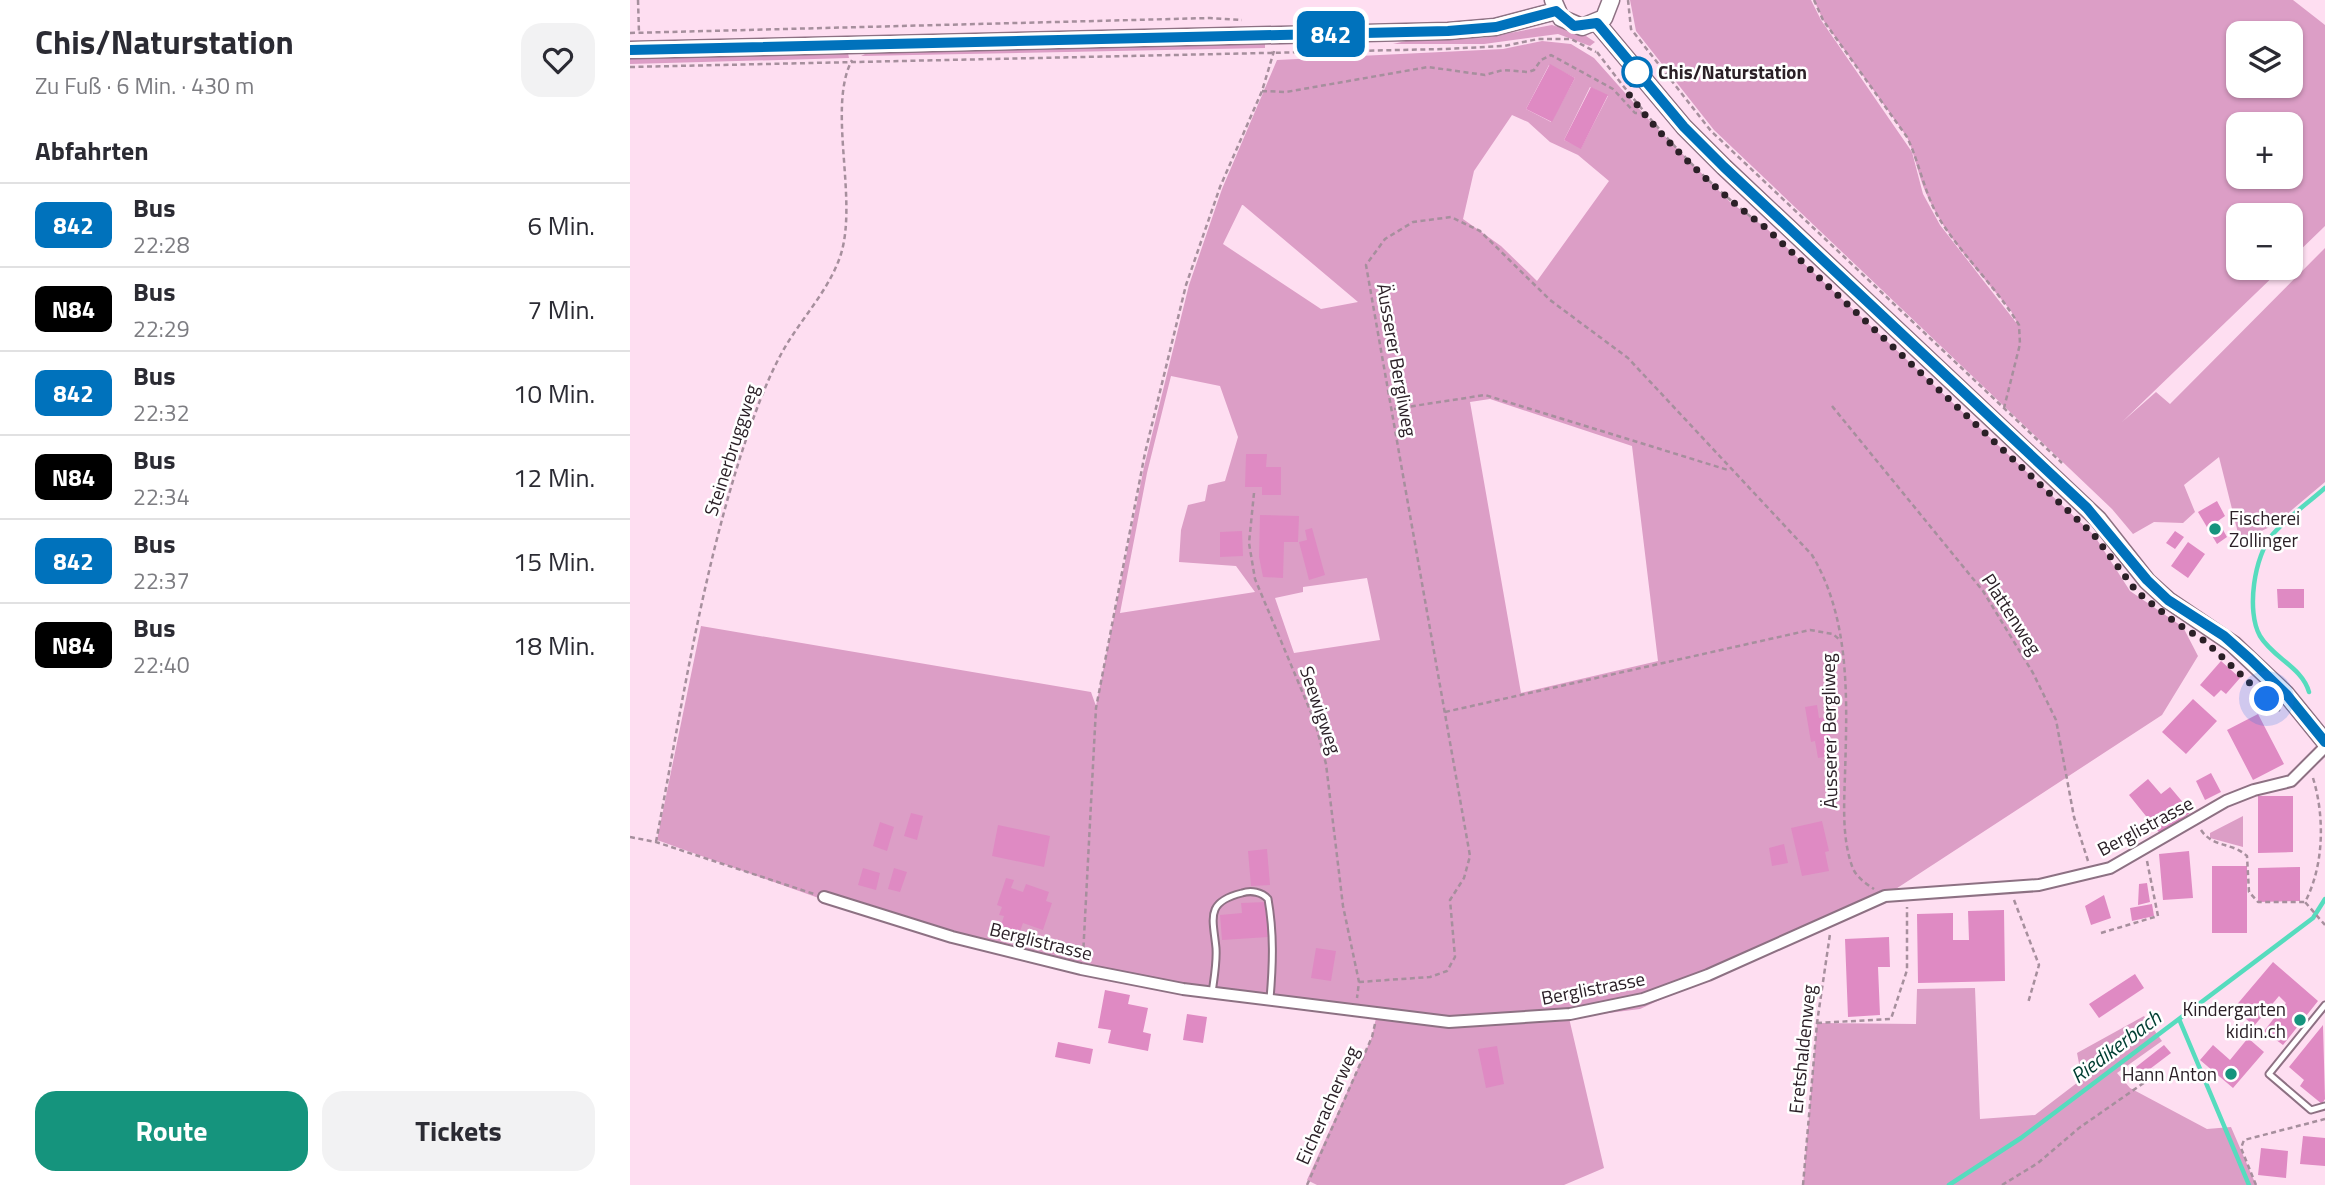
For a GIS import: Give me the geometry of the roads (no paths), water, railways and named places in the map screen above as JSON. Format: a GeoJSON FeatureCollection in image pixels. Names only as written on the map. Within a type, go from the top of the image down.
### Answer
{"type":"FeatureCollection","features":[{"type":"Feature","properties":{"kind":"main road"},"geometry":{"type":"LineString","coordinates":[[630,50],[1477,29],[1555,6],[1574,26],[1597,23],[1608,11],[1611,0]]}},
{"type":"Feature","properties":{"kind":"main road"},"geometry":{"type":"LineString","coordinates":[[1597,23],[1684,127],[1724,167],[2090,511],[2147,580],[2168,600],[2224,636],[2250,659],[2286,694],[2325,744]]}},
{"type":"Feature","properties":{"kind":"street","name":"Berglistrasse"},"geometry":{"type":"LineString","coordinates":[[824,897],[952,937],[1081,969],[1212,993],[1449,1021],[1570,1014],[1643,999],[1708,975],[1885,895],[2039,885],[2110,868],[2242,794],[2291,781],[2325,744]]}},
{"type":"Feature","properties":{"kind":"lane"},"geometry":{"type":"LineString","coordinates":[[1212,993],[1216,950],[1212,920],[1216,905],[1246,891],[1258,893],[1268,899],[1274,953],[1270,999]]}},
{"type":"Feature","properties":{"kind":"lane"},"geometry":{"type":"LineString","coordinates":[[2325,1005],[2269,1074],[2311,1110],[2325,1106]]}},
{"type":"Feature","properties":{"kind":"waterway","name":"Riedikerbach"},"geometry":{"type":"LineString","coordinates":[[2309,692],[2294,669],[2272,651],[2260,636],[2253,613],[2254,584],[2266,543],[2285,522],[2325,488]]}},
{"type":"Feature","properties":{"kind":"waterway","name":"Riedikerbach"},"geometry":{"type":"LineString","coordinates":[[1949,1185],[2021,1138],[2313,918],[2325,899]]}},
{"type":"Feature","properties":{"kind":"waterway"},"geometry":{"type":"LineString","coordinates":[[2179,1019],[2249,1185]]}},
{"type":"Feature","properties":{"kind":"place","name":"Chis/Naturstation"},"geometry":{"type":"Point","coordinates":[1637,72]}},
{"type":"Feature","properties":{"kind":"place","name":"Fischerei Zollinger"},"geometry":{"type":"Point","coordinates":[2215,529]}},
{"type":"Feature","properties":{"kind":"place","name":"Kindergarten kidin.ch"},"geometry":{"type":"Point","coordinates":[2300,1020]}},
{"type":"Feature","properties":{"kind":"place","name":"Hann Anton"},"geometry":{"type":"Point","coordinates":[2231,1074]}}]}
